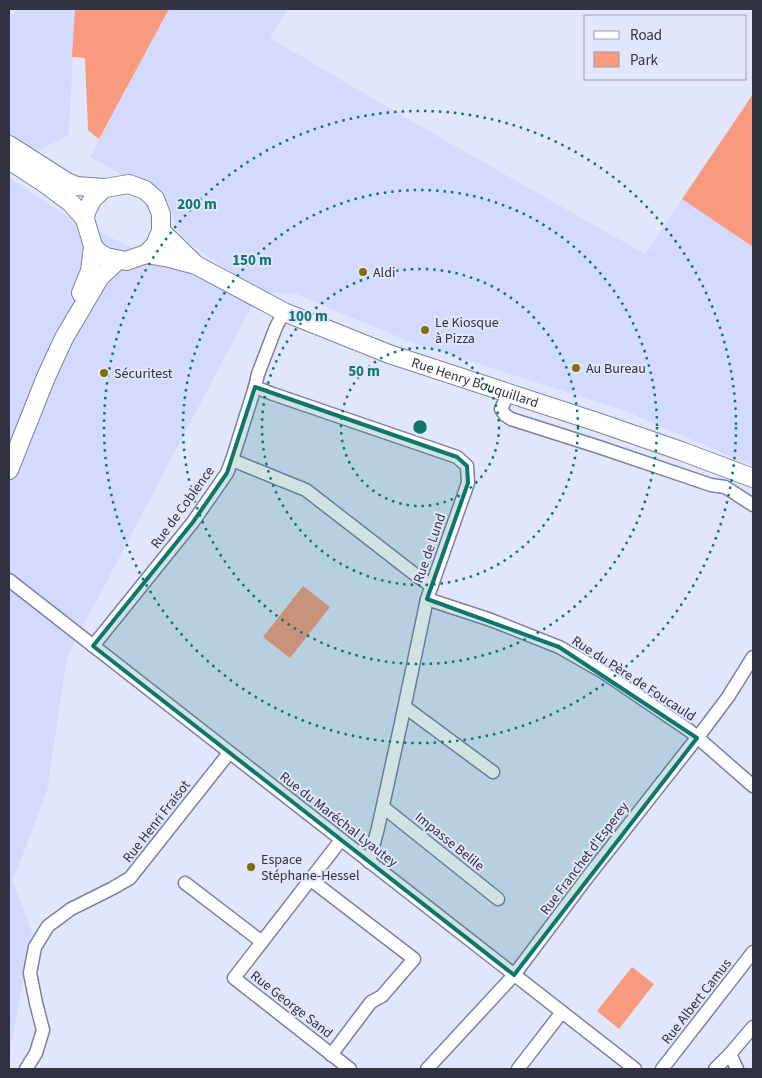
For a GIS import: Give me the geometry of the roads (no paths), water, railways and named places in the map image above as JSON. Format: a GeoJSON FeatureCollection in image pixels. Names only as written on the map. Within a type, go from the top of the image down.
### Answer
{"type":"FeatureCollection","features":[{"type":"Feature","properties":{"kind":"main road"},"geometry":{"type":"LineString","coordinates":[[9,145],[76,186],[105,188],[129,184],[145,190],[155,199],[161,214],[161,230],[155,245],[146,254],[126,261],[118,260],[106,257],[93,246]]}},
{"type":"Feature","properties":{"kind":"main road"},"geometry":{"type":"LineString","coordinates":[[9,160],[71,203],[86,219]]}},
{"type":"Feature","properties":{"kind":"main road"},"geometry":{"type":"LineString","coordinates":[[9,470],[39,392],[64,338],[90,271],[93,246],[86,212],[92,200],[105,188]]}},
{"type":"Feature","properties":{"kind":"main road","name":"Rue Henry Bouquillard"},"geometry":{"type":"LineString","coordinates":[[161,230],[196,265]]}},
{"type":"Feature","properties":{"kind":"main road","name":"Rue Henry Bouquillard"},"geometry":{"type":"LineString","coordinates":[[146,254],[166,256],[196,265],[284,312],[388,354],[600,423],[735,471],[753,480]]}},
{"type":"Feature","properties":{"kind":"main road"},"geometry":{"type":"LineString","coordinates":[[64,338],[98,282],[118,260]]}},
{"type":"Feature","properties":{"kind":"street","name":"Rue de Coblence"},"geometry":{"type":"LineString","coordinates":[[93,646],[193,522],[226,473],[256,387],[258,374],[276,327],[284,312]]}},
{"type":"Feature","properties":{"kind":"street","name":"Rue de Lund"},"geometry":{"type":"LineString","coordinates":[[256,387],[457,457],[467,466],[468,482],[427,599],[383,807],[369,862]]}},
{"type":"Feature","properties":{"kind":"street"},"geometry":{"type":"LineString","coordinates":[[508,394],[500,409],[511,418],[712,485],[725,487],[753,505]]}},
{"type":"Feature","properties":{"kind":"street"},"geometry":{"type":"LineString","coordinates":[[232,460],[306,490],[432,586]]}},
{"type":"Feature","properties":{"kind":"street","name":"Rue du Maréchal Lyautey"},"geometry":{"type":"LineString","coordinates":[[9,580],[635,1069]]}},
{"type":"Feature","properties":{"kind":"street","name":"Rue du Maréchal Lyautey"},"geometry":{"type":"LineString","coordinates":[[9,590],[24,593]]}},
{"type":"Feature","properties":{"kind":"street","name":"Rue du Père de Foucauld"},"geometry":{"type":"LineString","coordinates":[[427,599],[491,620],[560,648],[603,672],[667,715],[753,786]]}},
{"type":"Feature","properties":{"kind":"street","name":"Rue Franchet d'Esperey"},"geometry":{"type":"LineString","coordinates":[[427,1069],[514,975],[728,697],[753,657]]}},
{"type":"Feature","properties":{"kind":"street"},"geometry":{"type":"LineString","coordinates":[[405,707],[493,772]]}},
{"type":"Feature","properties":{"kind":"street","name":"Rue Henri Fraisot"},"geometry":{"type":"LineString","coordinates":[[26,1069],[36,1053],[43,1030],[30,973],[36,947],[48,926],[71,909],[130,878],[229,753]]}},
{"type":"Feature","properties":{"kind":"street","name":"Impasse Belile"},"geometry":{"type":"LineString","coordinates":[[383,807],[498,899]]}},
{"type":"Feature","properties":{"kind":"street","name":"Rue George Sand"},"geometry":{"type":"LineString","coordinates":[[341,840],[234,978],[350,1069]]}},
{"type":"Feature","properties":{"kind":"street"},"geometry":{"type":"LineString","coordinates":[[311,880],[414,959],[382,996],[371,1002],[331,1055]]}},
{"type":"Feature","properties":{"kind":"street"},"geometry":{"type":"LineString","coordinates":[[185,883],[262,942]]}},
{"type":"Feature","properties":{"kind":"street","name":"Rue Albert Camus"},"geometry":{"type":"LineString","coordinates":[[662,1069],[753,952]]}},
{"type":"Feature","properties":{"kind":"street"},"geometry":{"type":"LineString","coordinates":[[518,1069],[562,1012]]}},
{"type":"Feature","properties":{"kind":"street"},"geometry":{"type":"LineString","coordinates":[[715,1069],[753,1027]]}},
{"type":"Feature","properties":{"kind":"street"},"geometry":{"type":"LineString","coordinates":[[730,1054],[737,1069]]}},
{"type":"Feature","properties":{"kind":"place","name":"Aldi"},"geometry":{"type":"Point","coordinates":[363,272]}},
{"type":"Feature","properties":{"kind":"place","name":"Le Kiosque à Pizza"},"geometry":{"type":"Point","coordinates":[425,330]}},
{"type":"Feature","properties":{"kind":"place","name":"Au Bureau"},"geometry":{"type":"Point","coordinates":[576,368]}},
{"type":"Feature","properties":{"kind":"place","name":"Sécuritest"},"geometry":{"type":"Point","coordinates":[104,373]}},
{"type":"Feature","properties":{"kind":"place","name":"Espace Stéphane-Hessel"},"geometry":{"type":"Point","coordinates":[251,867]}}]}
